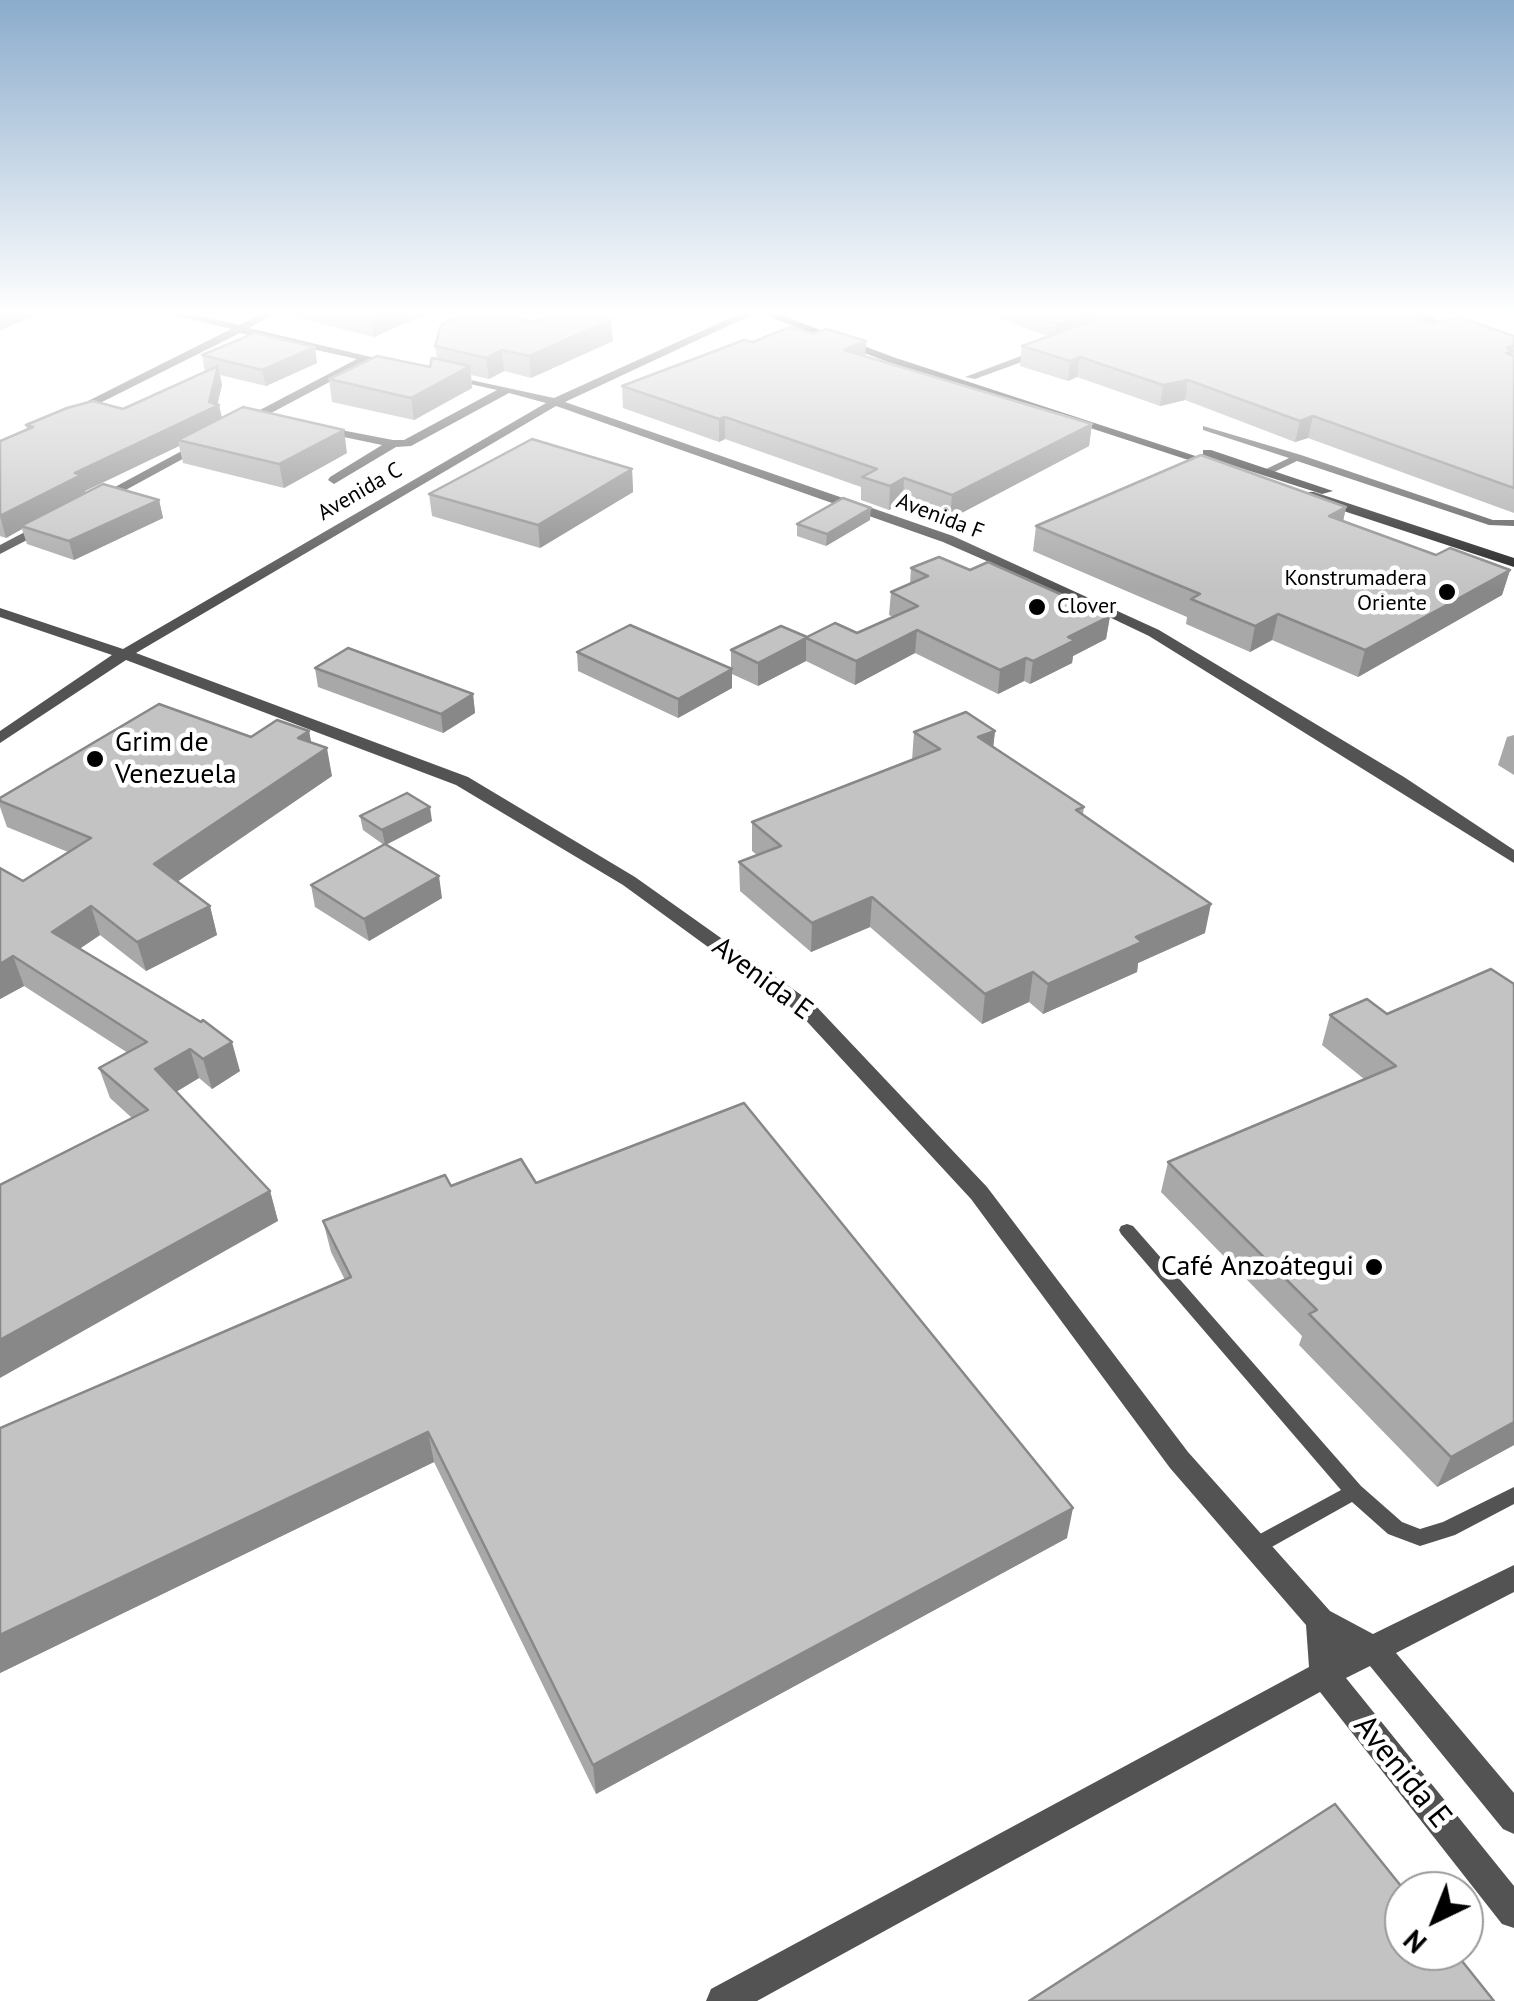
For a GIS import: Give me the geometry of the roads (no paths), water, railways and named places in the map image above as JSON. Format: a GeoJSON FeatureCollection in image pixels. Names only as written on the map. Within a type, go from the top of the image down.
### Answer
{"type":"FeatureCollection","features":[{"type":"Feature","properties":{"kind":"main road"},"geometry":{"type":"LineString","coordinates":[[1024,403],[1514,564]]}},
{"type":"Feature","properties":{"kind":"main road"},"geometry":{"type":"LineString","coordinates":[[1055,403],[1514,552]]}},
{"type":"Feature","properties":{"kind":"street"},"geometry":{"type":"LineString","coordinates":[[57,421],[92,403]]}},
{"type":"Feature","properties":{"kind":"street"},"geometry":{"type":"LineString","coordinates":[[86,506],[282,403]]}},
{"type":"Feature","properties":{"kind":"street"},"geometry":{"type":"LineString","coordinates":[[334,480],[393,444],[428,435],[482,403]]}},
{"type":"Feature","properties":{"kind":"street","name":"Avenida C"},"geometry":{"type":"LineString","coordinates":[[0,738],[124,654],[552,403]]}},
{"type":"Feature","properties":{"kind":"street","name":"Avenida F"},"geometry":{"type":"LineString","coordinates":[[558,403],[948,539],[1050,583],[1154,633],[1514,858]]}},
{"type":"Feature","properties":{"kind":"street"},"geometry":{"type":"LineString","coordinates":[[258,416],[278,420]]}},
{"type":"Feature","properties":{"kind":"street"},"geometry":{"type":"LineString","coordinates":[[297,424],[393,444]]}},
{"type":"Feature","properties":{"kind":"street"},"geometry":{"type":"LineString","coordinates":[[0,550],[69,514]]}},
{"type":"Feature","properties":{"kind":"street","name":"Avenida E"},"geometry":{"type":"LineString","coordinates":[[0,612],[124,654],[462,782],[630,881],[807,1009],[979,1194],[1179,1460],[1254,1547],[1320,1620],[1376,1650],[1514,1818]]}},
{"type":"Feature","properties":{"kind":"street"},"geometry":{"type":"LineString","coordinates":[[723,2001],[1324,1674],[1514,1578]]}},
{"type":"Feature","properties":{"kind":"street"},"geometry":{"type":"LineString","coordinates":[[1320,1620],[1324,1674]]}},
{"type":"Feature","properties":{"kind":"street","name":"Avenida E"},"geometry":{"type":"LineString","coordinates":[[1324,1674],[1514,1912]]}},
{"type":"Feature","properties":{"kind":"lane"},"geometry":{"type":"LineString","coordinates":[[1206,428],[1492,523],[1514,523]]}},
{"type":"Feature","properties":{"kind":"lane"},"geometry":{"type":"LineString","coordinates":[[1266,472],[1298,457]]}},
{"type":"Feature","properties":{"kind":"lane"},"geometry":{"type":"LineString","coordinates":[[1127,1230],[1354,1492],[1394,1528],[1420,1538],[1448,1529],[1514,1496]]}},
{"type":"Feature","properties":{"kind":"lane"},"geometry":{"type":"LineString","coordinates":[[1254,1547],[1354,1492]]}},
{"type":"Feature","properties":{"kind":"place","name":"Konstrumadera Oriente"},"geometry":{"type":"Point","coordinates":[1447,592]}},
{"type":"Feature","properties":{"kind":"place","name":"Clover"},"geometry":{"type":"Point","coordinates":[1037,607]}},
{"type":"Feature","properties":{"kind":"place","name":"Grim de Venezuela"},"geometry":{"type":"Point","coordinates":[95,759]}},
{"type":"Feature","properties":{"kind":"place","name":"Café Anzoátegui"},"geometry":{"type":"Point","coordinates":[1374,1267]}}]}
